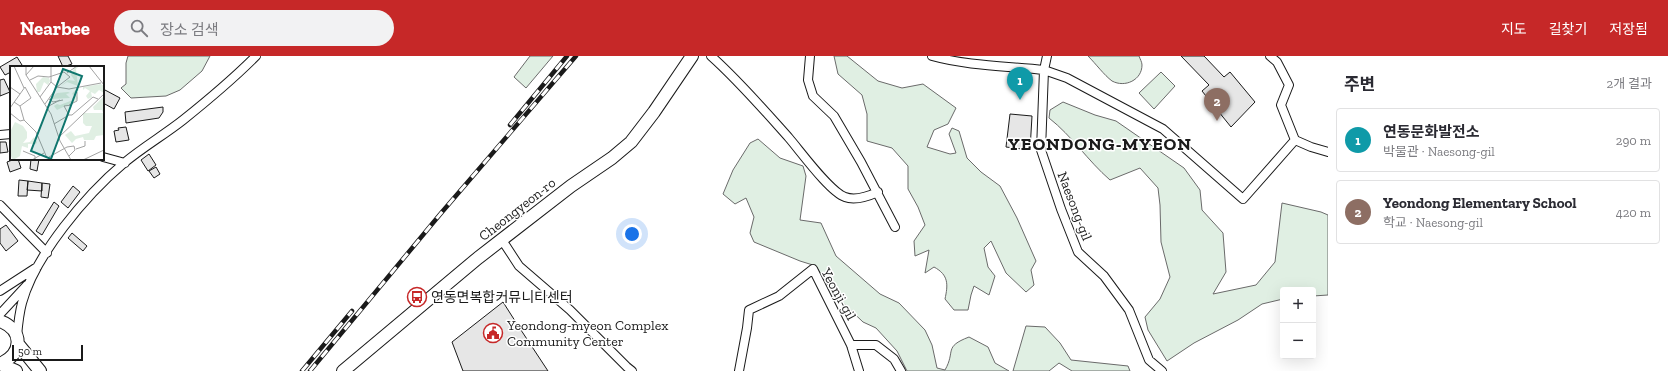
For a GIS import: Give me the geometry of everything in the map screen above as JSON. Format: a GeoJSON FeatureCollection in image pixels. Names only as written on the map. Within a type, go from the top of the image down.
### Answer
{"type":"FeatureCollection","features":[{"type":"Feature","properties":{"kind":"main road","name":"Cheongyeon-ro"},"geometry":{"type":"LineString","coordinates":[[346,370],[478,258],[571,186],[612,158],[631,142],[654,112],[692,56]]}},
{"type":"Feature","properties":{"kind":"main road"},"geometry":{"type":"LineString","coordinates":[[0,321],[7,324],[33,364],[40,371]]}},
{"type":"Feature","properties":{"kind":"main road"},"geometry":{"type":"LineString","coordinates":[[0,364],[7,361],[12,356],[18,340]]}},
{"type":"Feature","properties":{"kind":"main road"},"geometry":{"type":"LineString","coordinates":[[0,364],[16,371]]}},
{"type":"Feature","properties":{"kind":"street"},"geometry":{"type":"LineString","coordinates":[[0,314],[23,290],[32,278],[52,243],[76,211],[125,163],[182,121],[227,84],[256,56]]}},
{"type":"Feature","properties":{"kind":"street"},"geometry":{"type":"LineString","coordinates":[[711,56],[724,67],[831,187],[846,198],[865,197],[878,192]]}},
{"type":"Feature","properties":{"kind":"street"},"geometry":{"type":"LineString","coordinates":[[810,56],[808,80],[813,96],[834,116],[878,192],[895,227]]}},
{"type":"Feature","properties":{"kind":"street"},"geometry":{"type":"LineString","coordinates":[[932,56],[950,61],[967,60],[1044,70],[1067,78],[1163,129],[1243,199],[1295,140]]}},
{"type":"Feature","properties":{"kind":"street","name":"Naesong-gil"},"geometry":{"type":"LineString","coordinates":[[1047,56],[1044,70],[1040,150],[1061,209],[1078,252],[1104,276],[1125,304],[1135,323],[1149,360],[1162,371]]}},
{"type":"Feature","properties":{"kind":"street"},"geometry":{"type":"LineString","coordinates":[[1270,56],[1277,62],[1288,85],[1281,105],[1295,140],[1328,152]]}},
{"type":"Feature","properties":{"kind":"street"},"geometry":{"type":"LineString","coordinates":[[0,135],[10,134]]}},
{"type":"Feature","properties":{"kind":"street"},"geometry":{"type":"LineString","coordinates":[[104,157],[125,163]]}},
{"type":"Feature","properties":{"kind":"street"},"geometry":{"type":"LineString","coordinates":[[0,205],[47,253]]}},
{"type":"Feature","properties":{"kind":"street"},"geometry":{"type":"LineString","coordinates":[[502,240],[519,266],[570,310],[627,368],[632,371]]}},
{"type":"Feature","properties":{"kind":"street"},"geometry":{"type":"LineString","coordinates":[[0,291],[39,266]]}},
{"type":"Feature","properties":{"kind":"street","name":"Yeonji-gil"},"geometry":{"type":"LineString","coordinates":[[739,371],[749,310],[779,296],[813,270],[851,345],[859,371]]}},
{"type":"Feature","properties":{"kind":"street"},"geometry":{"type":"LineString","coordinates":[[18,340],[22,303],[32,278]]}},
{"type":"Feature","properties":{"kind":"street"},"geometry":{"type":"LineString","coordinates":[[851,345],[876,345],[894,359],[901,371]]}},
{"type":"Feature","properties":{"kind":"green space"},"geometry":{"type":"Polygon","coordinates":[[[128,56],[210,56],[202,71],[180,90],[166,96],[131,98],[121,88],[126,84],[126,63],[128,56]]]}},
{"type":"Feature","properties":{"kind":"green space"},"geometry":{"type":"Polygon","coordinates":[[[530,56],[553,56],[526,88],[514,77],[530,56]]]}},
{"type":"Feature","properties":{"kind":"green space"},"geometry":{"type":"Polygon","coordinates":[[[834,56],[847,56],[878,81],[902,88],[923,84],[956,108],[948,124],[934,130],[927,147],[950,154],[956,153],[949,134],[952,128],[959,131],[967,158],[981,172],[1000,186],[1017,218],[1036,261],[1031,270],[1034,285],[1026,292],[1006,273],[991,241],[984,248],[988,267],[995,276],[989,295],[974,286],[968,310],[954,310],[945,299],[947,285],[945,277],[942,273],[934,267],[925,273],[929,250],[915,256],[914,241],[925,225],[918,207],[908,189],[908,166],[892,148],[867,141],[867,114],[862,95],[838,74],[834,56]]]}},
{"type":"Feature","properties":{"kind":"green space"},"geometry":{"type":"Polygon","coordinates":[[[1088,56],[1139,56],[1142,64],[1141,70],[1139,75],[1132,81],[1122,84],[1117,83],[1109,79],[1088,56]]]}},
{"type":"Feature","properties":{"kind":"green space"},"geometry":{"type":"Polygon","coordinates":[[[1161,72],[1175,86],[1154,109],[1139,93],[1161,72]]]}},
{"type":"Feature","properties":{"kind":"green space"},"geometry":{"type":"Polygon","coordinates":[[[1063,102],[1095,115],[1116,121],[1184,168],[1200,190],[1202,210],[1223,233],[1226,272],[1213,294],[1256,285],[1275,262],[1282,203],[1328,215],[1328,295],[1316,296],[1316,287],[1280,287],[1280,300],[1262,304],[1238,320],[1194,343],[1167,361],[1148,330],[1145,317],[1160,299],[1170,277],[1161,242],[1158,188],[1140,168],[1110,180],[1049,118],[1050,110],[1063,102]]]}},
{"type":"Feature","properties":{"kind":"green space"},"geometry":{"type":"Polygon","coordinates":[[[758,139],[780,158],[803,166],[806,176],[800,220],[821,223],[836,256],[880,294],[899,303],[925,330],[932,345],[937,368],[945,370],[953,347],[969,337],[988,347],[995,363],[1009,371],[907,371],[897,351],[876,328],[863,322],[842,302],[824,280],[816,266],[754,242],[750,233],[754,217],[746,198],[735,204],[723,194],[733,170],[750,143],[758,139]]]}},
{"type":"Feature","properties":{"kind":"green space"},"geometry":{"type":"Polygon","coordinates":[[[1026,326],[1045,327],[1060,343],[1071,360],[1128,366],[1130,371],[1072,371],[1059,363],[1049,371],[1013,371],[1026,326]]]}},
{"type":"Feature","properties":{"kind":"building"},"geometry":{"type":"Polygon","coordinates":[[[58,56],[68,56],[72,64],[63,66],[58,56]]]}},
{"type":"Feature","properties":{"kind":"building"},"geometry":{"type":"Polygon","coordinates":[[[1181,56],[1204,56],[1224,77],[1230,72],[1255,102],[1231,127],[1202,91],[1209,85],[1181,56]]]}},
{"type":"Feature","properties":{"kind":"building"},"geometry":{"type":"Polygon","coordinates":[[[17,57],[22,65],[10,66],[10,72],[5,75],[0,67],[17,57]]]}},
{"type":"Feature","properties":{"kind":"building"},"geometry":{"type":"Polygon","coordinates":[[[4,79],[10,92],[0,96],[0,80],[4,79]]]}},
{"type":"Feature","properties":{"kind":"building"},"geometry":{"type":"Polygon","coordinates":[[[105,90],[120,98],[114,109],[104,104],[105,90]]]}},
{"type":"Feature","properties":{"kind":"building"},"geometry":{"type":"Polygon","coordinates":[[[163,107],[163,112],[159,118],[126,123],[125,112],[163,107]]]}},
{"type":"Feature","properties":{"kind":"building"},"geometry":{"type":"Polygon","coordinates":[[[1010,114],[1032,116],[1030,150],[1006,147],[1010,114]]]}},
{"type":"Feature","properties":{"kind":"building"},"geometry":{"type":"Polygon","coordinates":[[[126,127],[129,140],[116,142],[114,131],[119,130],[118,128],[126,127]]]}},
{"type":"Feature","properties":{"kind":"building"},"geometry":{"type":"Polygon","coordinates":[[[0,142],[6,142],[8,152],[0,153],[0,142]]]}},
{"type":"Feature","properties":{"kind":"building"},"geometry":{"type":"Polygon","coordinates":[[[149,154],[156,165],[148,171],[141,160],[149,154]]]}},
{"type":"Feature","properties":{"kind":"building"},"geometry":{"type":"Polygon","coordinates":[[[18,160],[21,168],[10,172],[7,162],[18,160]]]}},
{"type":"Feature","properties":{"kind":"building"},"geometry":{"type":"Polygon","coordinates":[[[31,160],[39,160],[37,171],[30,169],[31,160]]]}},
{"type":"Feature","properties":{"kind":"building"},"geometry":{"type":"Polygon","coordinates":[[[156,167],[160,174],[154,178],[149,171],[156,167]]]}},
{"type":"Feature","properties":{"kind":"building"},"geometry":{"type":"Polygon","coordinates":[[[19,180],[28,181],[27,196],[18,196],[19,180]]]}},
{"type":"Feature","properties":{"kind":"building"},"geometry":{"type":"Polygon","coordinates":[[[28,181],[42,183],[42,191],[27,190],[28,181]]]}},
{"type":"Feature","properties":{"kind":"building"},"geometry":{"type":"Polygon","coordinates":[[[42,183],[50,184],[48,198],[41,197],[42,183]]]}},
{"type":"Feature","properties":{"kind":"building"},"geometry":{"type":"Polygon","coordinates":[[[73,186],[80,192],[68,208],[61,202],[73,186]]]}},
{"type":"Feature","properties":{"kind":"building"},"geometry":{"type":"Polygon","coordinates":[[[54,202],[59,206],[42,235],[36,231],[54,202]]]}},
{"type":"Feature","properties":{"kind":"building"},"geometry":{"type":"Polygon","coordinates":[[[6,225],[18,241],[6,251],[0,243],[0,229],[6,225]]]}},
{"type":"Feature","properties":{"kind":"building"},"geometry":{"type":"Polygon","coordinates":[[[72,233],[87,246],[83,251],[68,238],[72,233]]]}},
{"type":"Feature","properties":{"kind":"building","name":"Yeondong-myeon Complex Community Center"},"geometry":{"type":"Polygon","coordinates":[[[503,302],[548,371],[463,371],[452,342],[503,302]]]}},
{"type":"Feature","properties":{"kind":"railway"},"geometry":{"type":"LineString","coordinates":[[510,125],[567,56]]}},
{"type":"Feature","properties":{"kind":"railway"},"geometry":{"type":"LineString","coordinates":[[310,371],[442,212],[576,56]]}},
{"type":"Feature","properties":{"kind":"railway"},"geometry":{"type":"LineString","coordinates":[[302,371],[352,311]]}},
{"type":"Feature","properties":{"kind":"place","name":"연동문화발전소"},"geometry":{"type":"Point","coordinates":[1020,100]}},
{"type":"Feature","properties":{"kind":"place","name":"Yeondong Elementary School"},"geometry":{"type":"Point","coordinates":[1217,121]}},
{"type":"Feature","properties":{"kind":"place","name":"연동면복합커뮤니티센터"},"geometry":{"type":"Point","coordinates":[417,297]}},
{"type":"Feature","properties":{"kind":"place","name":"Yeondong-myeon Complex Community Center"},"geometry":{"type":"Point","coordinates":[493,333]}},
{"type":"Feature","properties":{"kind":"district","name":"YEONDONG-MYEON"},"geometry":{"type":"Point","coordinates":[1100,144]}}]}
